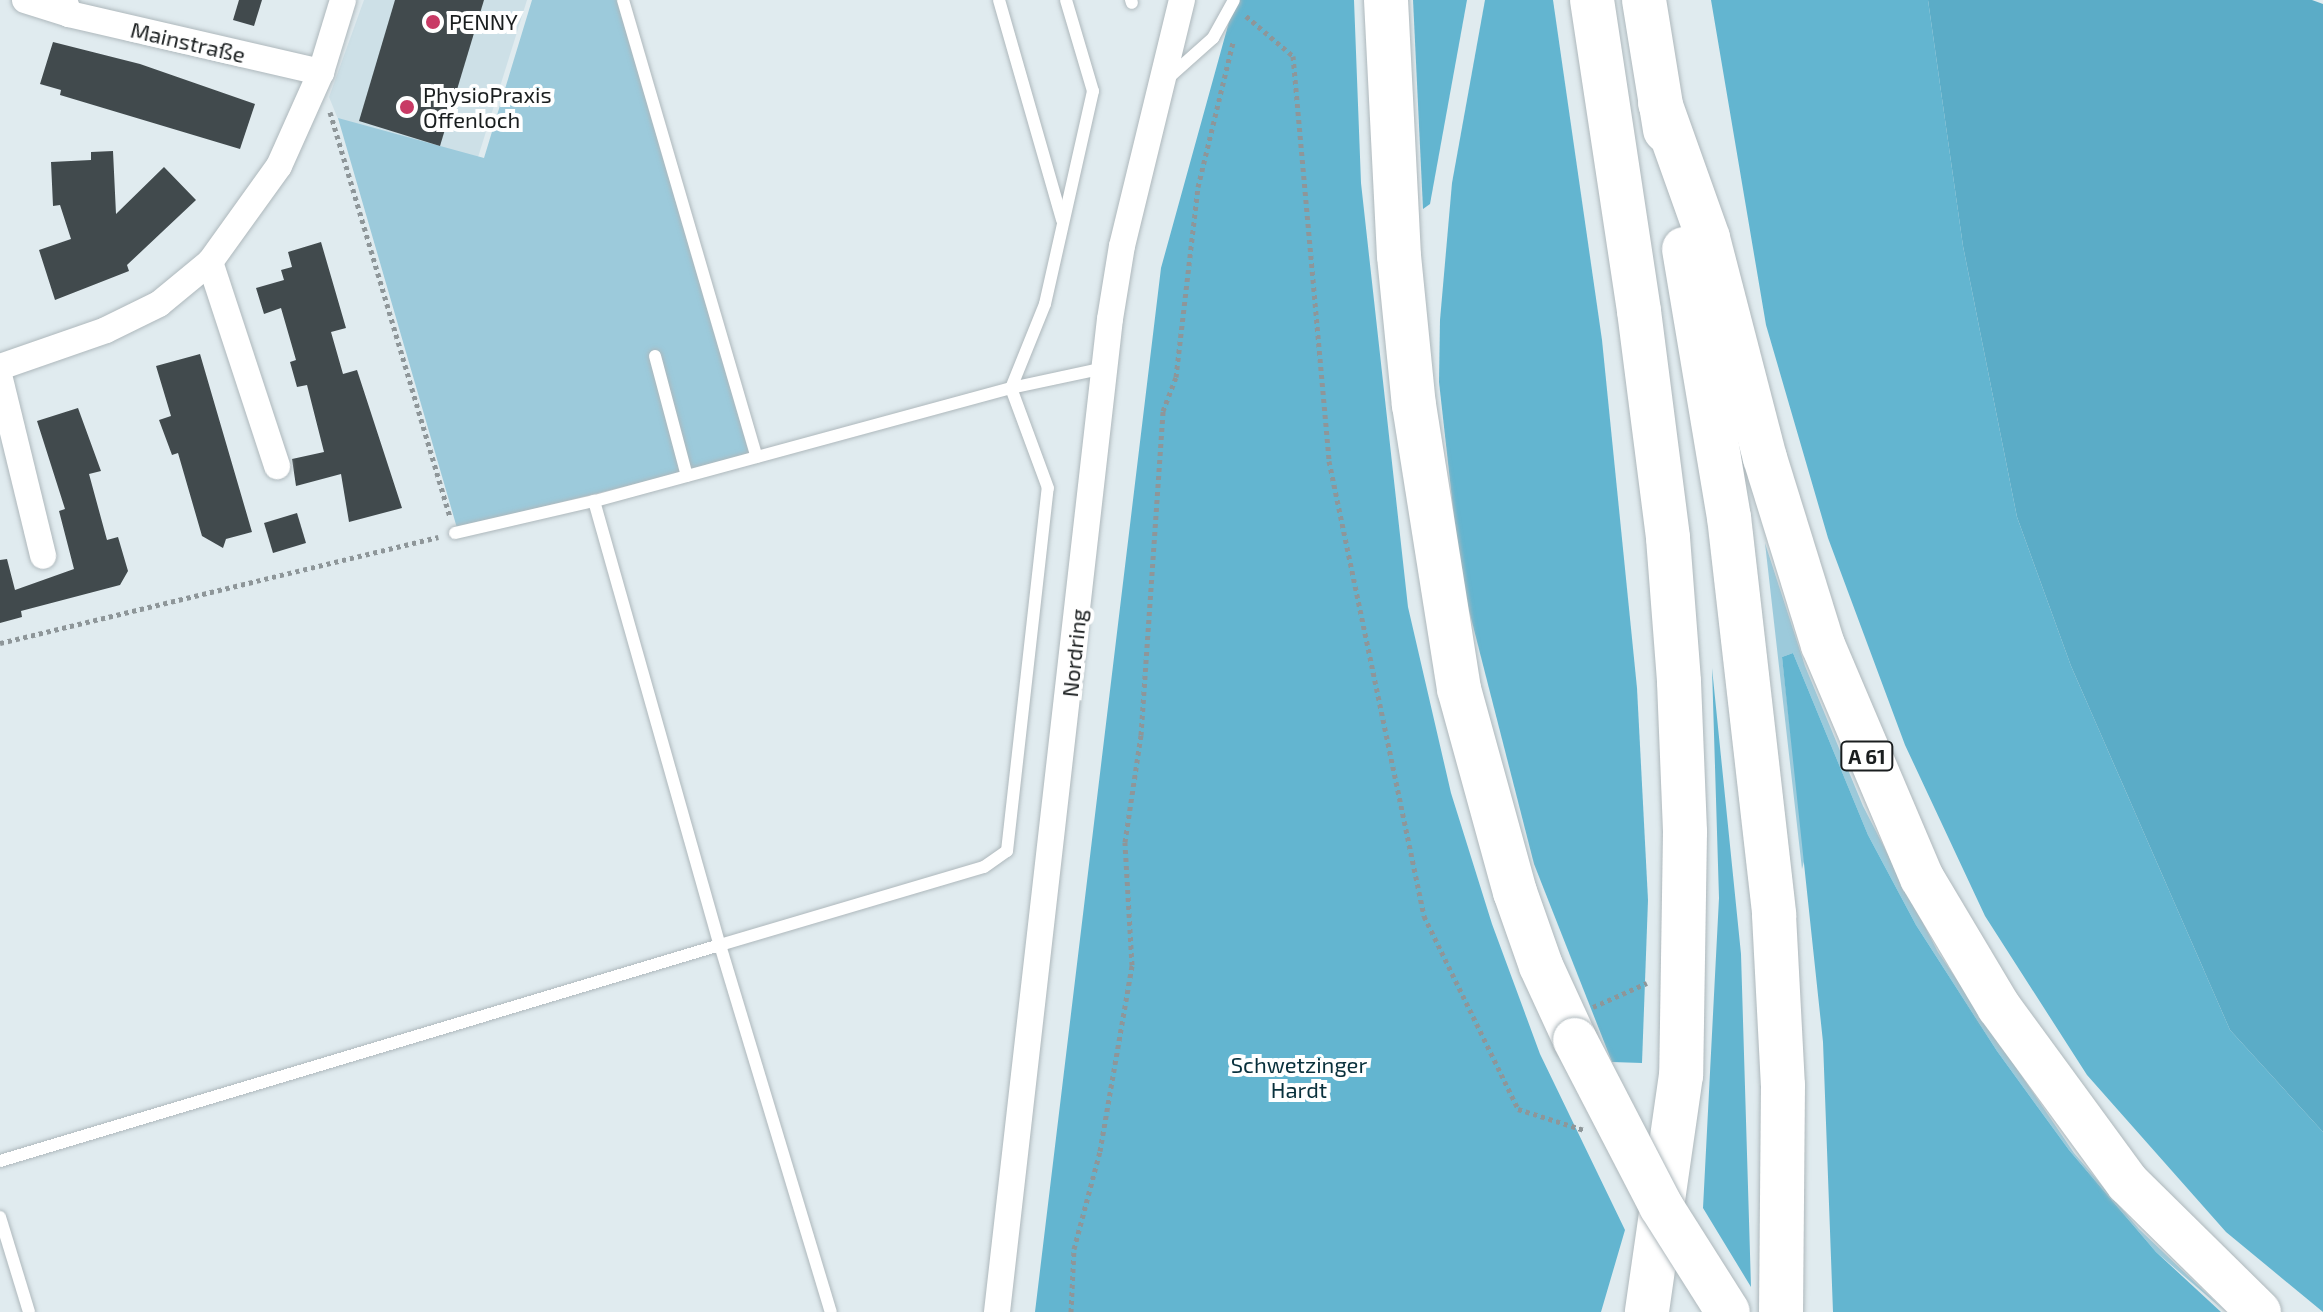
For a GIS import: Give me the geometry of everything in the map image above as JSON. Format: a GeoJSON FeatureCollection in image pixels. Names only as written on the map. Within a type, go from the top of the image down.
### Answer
{"type":"FeatureCollection","features":[{"type":"Feature","properties":{"kind":"highway"},"geometry":{"type":"LineString","coordinates":[[1386,0],[1398,242],[1414,405],[1459,689],[1515,892],[1541,966],[1582,1024],[1661,1206],[1728,1312]]}},
{"type":"Feature","properties":{"kind":"highway"},"geometry":{"type":"LineString","coordinates":[[1592,0],[1641,326],[1679,682],[1685,832],[1681,1075],[1647,1312]]}},
{"type":"Feature","properties":{"kind":"highway","name":"A 61"},"geometry":{"type":"LineString","coordinates":[[1644,0],[1729,517],[1760,770],[1783,1085],[1781,1312]]}},
{"type":"Feature","properties":{"kind":"highway","name":"A 61"},"geometry":{"type":"LineString","coordinates":[[1660,103],[1708,238],[1765,458],[1818,632],[1922,878],[1999,1007],[2128,1183],[2259,1312]]}},
{"type":"Feature","properties":{"kind":"street","name":"Mainstraße"},"geometry":{"type":"LineString","coordinates":[[25,0],[66,7],[321,72]]}},
{"type":"Feature","properties":{"kind":"street"},"geometry":{"type":"LineString","coordinates":[[0,367],[106,330],[159,304],[210,262],[279,166],[321,72],[343,0]]}},
{"type":"Feature","properties":{"kind":"street","name":"Nordring"},"geometry":{"type":"LineString","coordinates":[[997,1312],[1104,368],[1122,246],[1167,79],[1182,0]]}},
{"type":"Feature","properties":{"kind":"street"},"geometry":{"type":"LineString","coordinates":[[210,262],[277,466]]}},
{"type":"Feature","properties":{"kind":"street"},"geometry":{"type":"LineString","coordinates":[[0,379],[43,556]]}},
{"type":"Feature","properties":{"kind":"lane"},"geometry":{"type":"LineString","coordinates":[[623,0],[757,457]]}},
{"type":"Feature","properties":{"kind":"lane"},"geometry":{"type":"LineString","coordinates":[[999,0],[1063,224]]}},
{"type":"Feature","properties":{"kind":"lane"},"geometry":{"type":"LineString","coordinates":[[0,1161],[984,867],[1007,851],[1048,488],[1011,388],[1045,304],[1093,91],[1066,0]]}},
{"type":"Feature","properties":{"kind":"lane"},"geometry":{"type":"LineString","coordinates":[[1167,79],[1213,38],[1233,3]]}},
{"type":"Feature","properties":{"kind":"lane"},"geometry":{"type":"LineString","coordinates":[[655,356],[687,476]]}},
{"type":"Feature","properties":{"kind":"lane"},"geometry":{"type":"LineString","coordinates":[[455,533],[594,501],[1011,388],[1104,368]]}},
{"type":"Feature","properties":{"kind":"lane"},"geometry":{"type":"LineString","coordinates":[[594,501],[720,945],[831,1312]]}},
{"type":"Feature","properties":{"kind":"lane"},"geometry":{"type":"LineString","coordinates":[[0,1217],[29,1312]]}},
{"type":"Feature","properties":{"kind":"path"},"geometry":{"type":"LineString","coordinates":[[1233,3],[1293,56],[1329,461],[1424,916],[1518,1109],[1584,1130]]}},
{"type":"Feature","properties":{"kind":"path"},"geometry":{"type":"LineString","coordinates":[[1071,1312],[1074,1249],[1100,1151],[1132,965],[1125,842],[1141,735],[1163,411],[1176,377],[1186,321],[1198,187],[1233,56],[1233,3]]}},
{"type":"Feature","properties":{"kind":"path"},"geometry":{"type":"LineString","coordinates":[[0,643],[455,533],[321,72]]}},
{"type":"Feature","properties":{"kind":"path"},"geometry":{"type":"LineString","coordinates":[[1582,1024],[1647,983]]}},
{"type":"Feature","properties":{"kind":"shaded area"},"geometry":{"type":"Polygon","coordinates":[[[364,0],[527,0],[474,170],[342,129],[329,97],[364,0]]]}},
{"type":"Feature","properties":{"kind":"shaded area"},"geometry":{"type":"Polygon","coordinates":[[[532,0],[619,0],[752,455],[457,528],[338,118],[484,158],[532,0]]]}},
{"type":"Feature","properties":{"kind":"shaded area"},"geometry":{"type":"Polygon","coordinates":[[[1928,0],[2312,0],[2323,4],[2323,1132],[2230,1030],[2071,666],[2017,517],[1963,246],[1928,0]]]}},
{"type":"Feature","properties":{"kind":"shaded area"},"geometry":{"type":"Polygon","coordinates":[[[1765,543],[1805,666],[1863,806],[1938,952],[2074,1153],[2139,1229],[2226,1312],[2156,1252],[2069,1150],[1997,1051],[1916,925],[1868,835],[1793,653],[1782,657],[1805,858],[1802,869],[1765,543]]]}},
{"type":"Feature","properties":{"kind":"green space","name":"Schwetzinger Hardt"},"geometry":{"type":"Polygon","coordinates":[[[1235,0],[1354,0],[1361,183],[1408,607],[1451,793],[1492,924],[1540,1054],[1625,1230],[1601,1312],[1035,1312],[1161,268],[1235,0]]]}},
{"type":"Feature","properties":{"kind":"green space"},"geometry":{"type":"Polygon","coordinates":[[[1413,0],[1467,0],[1430,204],[1423,209],[1413,0]]]}},
{"type":"Feature","properties":{"kind":"green space"},"geometry":{"type":"Polygon","coordinates":[[[1485,0],[1553,0],[1602,340],[1637,688],[1648,900],[1642,1063],[1612,1062],[1534,864],[1461,579],[1439,382],[1440,320],[1452,183],[1485,0]]]}},
{"type":"Feature","properties":{"kind":"green space"},"geometry":{"type":"Polygon","coordinates":[[[1711,0],[1928,0],[1963,246],[2017,517],[2071,666],[2230,1030],[2323,1132],[2323,1312],[2226,1232],[2087,1075],[1985,916],[1905,745],[1828,538],[1766,325],[1711,0]]]}},
{"type":"Feature","properties":{"kind":"green space"},"geometry":{"type":"Polygon","coordinates":[[[1793,653],[1868,835],[1916,925],[1997,1051],[2069,1150],[2156,1252],[2221,1312],[1833,1312],[1823,1042],[1782,657],[1793,653]]]}},
{"type":"Feature","properties":{"kind":"green space"},"geometry":{"type":"Polygon","coordinates":[[[1712,668],[1741,954],[1751,1287],[1703,1208],[1719,898],[1712,668]]]}},
{"type":"Feature","properties":{"kind":"building"},"geometry":{"type":"Polygon","coordinates":[[[239,0],[262,0],[254,26],[233,20],[239,0]]]}},
{"type":"Feature","properties":{"kind":"building"},"geometry":{"type":"Polygon","coordinates":[[[395,0],[484,0],[440,146],[359,121],[395,0]]]}},
{"type":"Feature","properties":{"kind":"building"},"geometry":{"type":"Polygon","coordinates":[[[53,42],[140,64],[255,104],[240,149],[60,95],[61,90],[40,84],[53,42]]]}},
{"type":"Feature","properties":{"kind":"building"},"geometry":{"type":"Polygon","coordinates":[[[113,151],[116,214],[164,167],[196,200],[127,265],[129,271],[55,300],[39,250],[71,239],[60,205],[53,206],[51,162],[91,160],[91,152],[113,151]]]}},
{"type":"Feature","properties":{"kind":"building"},"geometry":{"type":"Polygon","coordinates":[[[321,242],[346,328],[331,332],[343,374],[357,370],[402,508],[349,522],[341,474],[296,486],[292,459],[324,452],[307,385],[297,387],[290,362],[296,360],[281,308],[264,314],[256,288],[284,280],[281,270],[292,267],[288,252],[321,242]]]}},
{"type":"Feature","properties":{"kind":"building"},"geometry":{"type":"Polygon","coordinates":[[[200,354],[252,532],[226,539],[223,548],[202,536],[178,453],[172,455],[159,420],[171,416],[156,366],[200,354]]]}},
{"type":"Feature","properties":{"kind":"building"},"geometry":{"type":"Polygon","coordinates":[[[78,408],[101,471],[89,474],[107,540],[118,537],[128,571],[120,585],[21,611],[22,617],[0,623],[0,560],[7,559],[15,590],[74,569],[59,511],[65,509],[37,421],[78,408]]]}},
{"type":"Feature","properties":{"kind":"building"},"geometry":{"type":"Polygon","coordinates":[[[297,513],[306,543],[273,553],[264,523],[297,513]]]}},
{"type":"Feature","properties":{"kind":"place","name":"PENNY"},"geometry":{"type":"Point","coordinates":[433,22]}},
{"type":"Feature","properties":{"kind":"place","name":"PhysioPraxis Offenloch"},"geometry":{"type":"Point","coordinates":[407,107]}}]}
